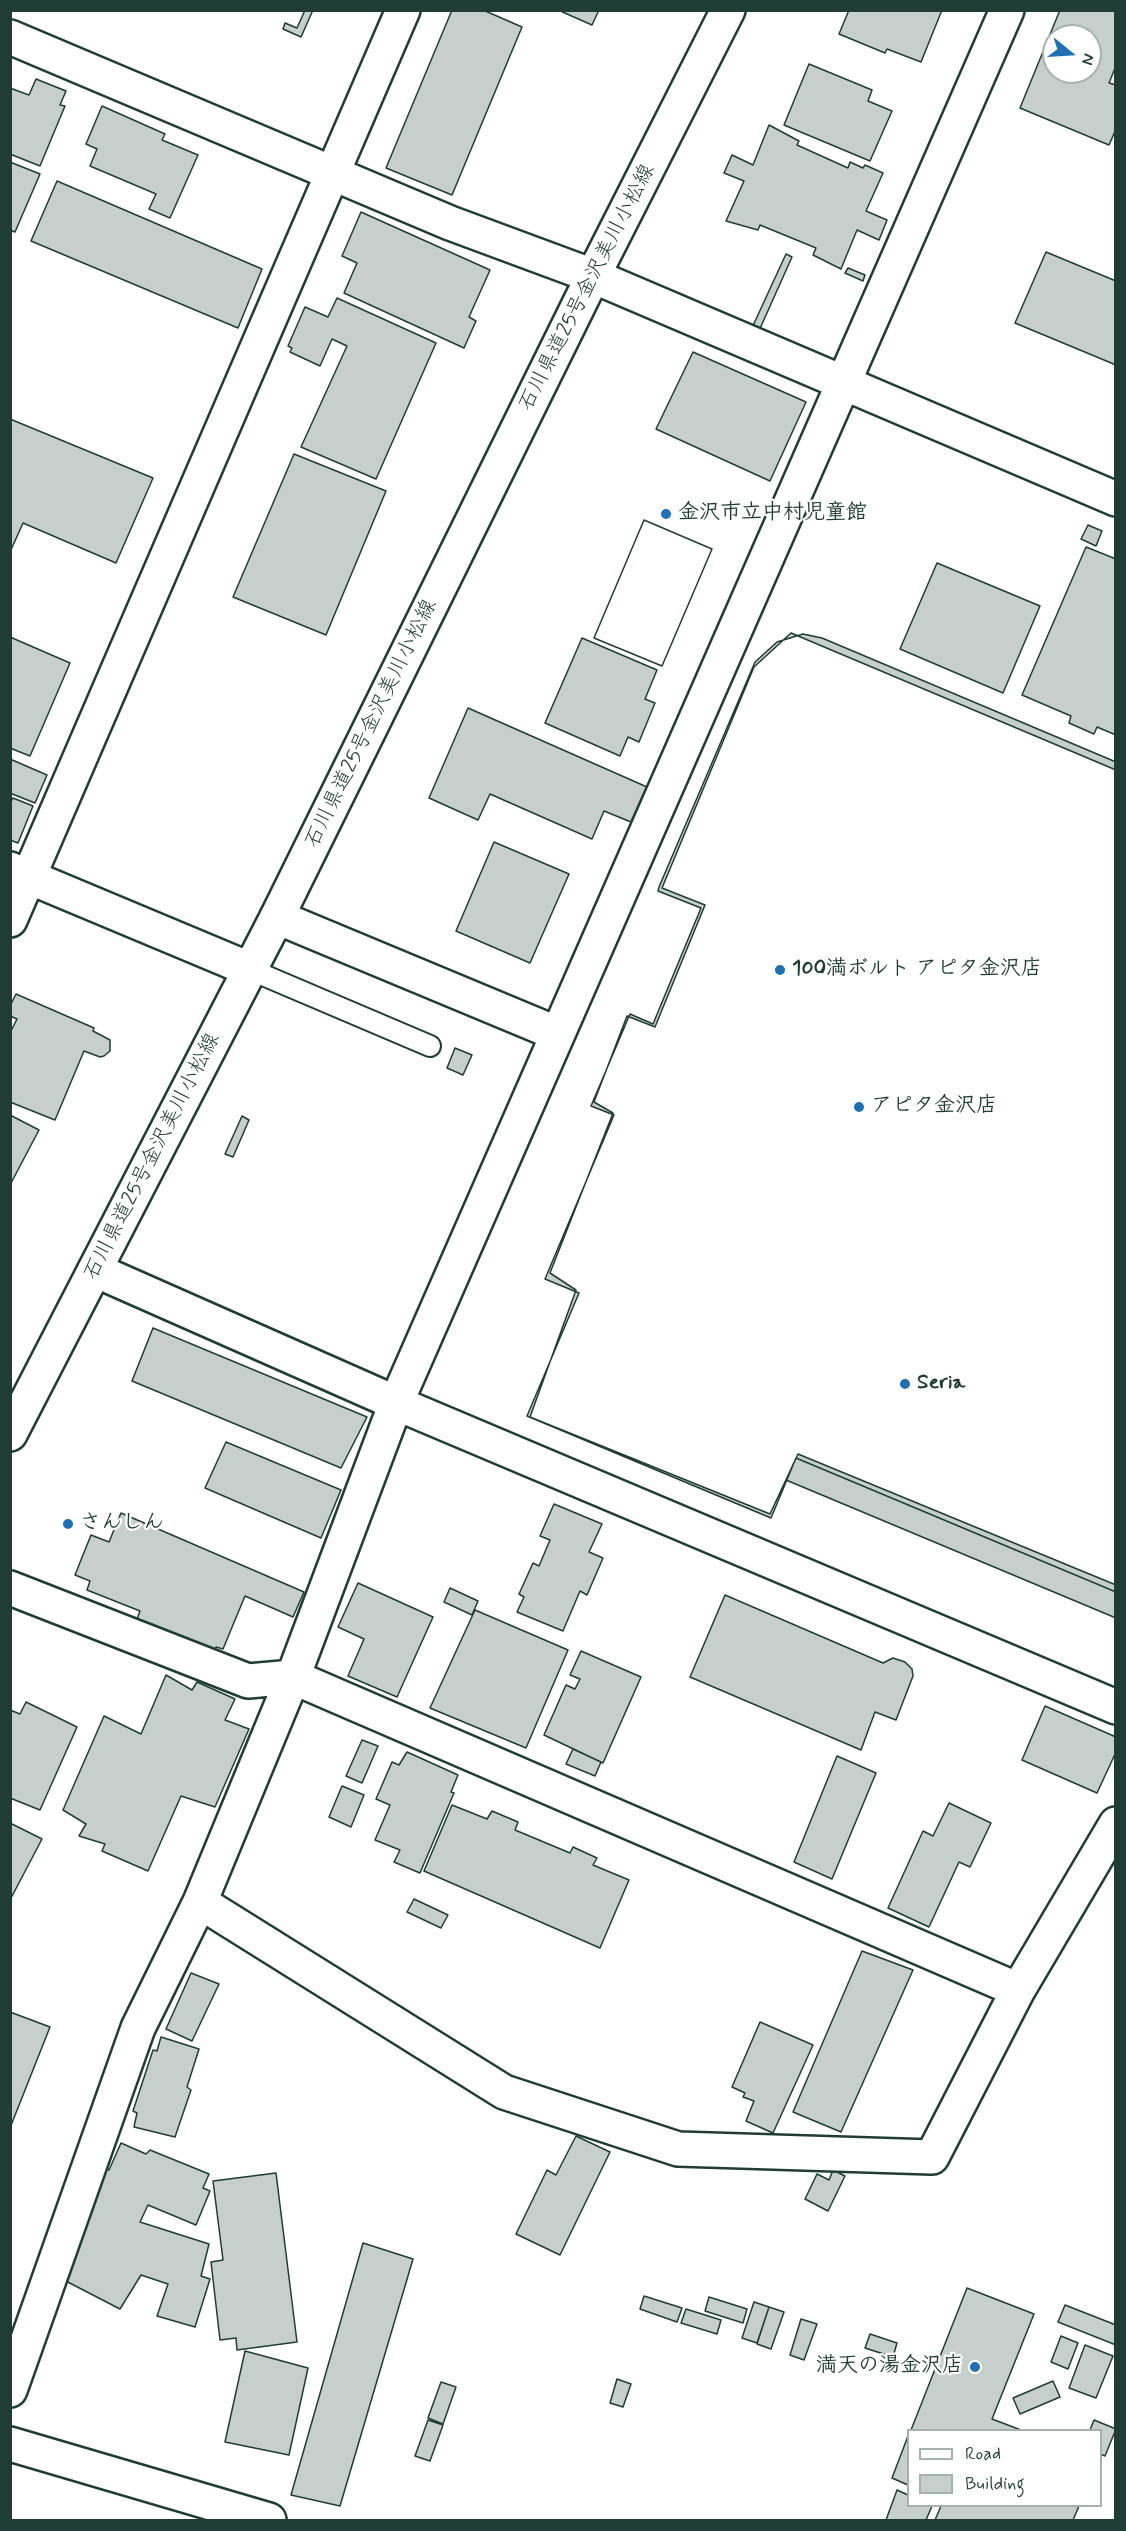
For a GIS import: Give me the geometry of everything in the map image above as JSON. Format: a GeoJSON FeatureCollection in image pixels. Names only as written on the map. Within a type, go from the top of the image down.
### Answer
{"type":"FeatureCollection","features":[{"type":"Feature","properties":{"kind":"street"},"geometry":{"type":"LineString","coordinates":[[10,920],[20,873],[403,10]]}},
{"type":"Feature","properties":{"kind":"street","name":"石川県道25号金沢美川小松線"},"geometry":{"type":"LineString","coordinates":[[10,1434],[277,917],[593,276],[728,10]]}},
{"type":"Feature","properties":{"kind":"street"},"geometry":{"type":"LineString","coordinates":[[10,2390],[138,2028],[200,1902],[293,1677],[396,1403],[1007,10]]}},
{"type":"Feature","properties":{"kind":"street"},"geometry":{"type":"LineString","coordinates":[[10,37],[450,223],[593,276],[1116,499]]}},
{"type":"Feature","properties":{"kind":"street"},"geometry":{"type":"LineString","coordinates":[[20,873],[249,969]]}},
{"type":"Feature","properties":{"kind":"street"},"geometry":{"type":"LineString","coordinates":[[277,917],[558,1034]]}},
{"type":"Feature","properties":{"kind":"street"},"geometry":{"type":"LineString","coordinates":[[95,1270],[396,1403],[1116,1707]]}},
{"type":"Feature","properties":{"kind":"street"},"geometry":{"type":"LineString","coordinates":[[10,1588],[248,1681],[293,1677],[1018,1990]]}},
{"type":"Feature","properties":{"kind":"street"},"geometry":{"type":"LineString","coordinates":[[200,1902],[504,2092],[678,2149],[932,2157],[1018,1990],[1116,1824]]}},
{"type":"Feature","properties":{"kind":"street"},"geometry":{"type":"LineString","coordinates":[[10,2444],[269,2520]]}},
{"type":"Feature","properties":{"kind":"lane"},"geometry":{"type":"LineString","coordinates":[[249,969],[430,1046]]}},
{"type":"Feature","properties":{"kind":"building"},"geometry":{"type":"Polygon","coordinates":[[[305,10],[313,10],[301,37],[283,29],[285,23],[297,28],[305,10]]]}},
{"type":"Feature","properties":{"kind":"building"},"geometry":{"type":"Polygon","coordinates":[[[452,10],[483,10],[522,27],[452,195],[386,168],[452,10]]]}},
{"type":"Feature","properties":{"kind":"building"},"geometry":{"type":"Polygon","coordinates":[[[558,10],[599,10],[592,25],[558,10]]]}},
{"type":"Feature","properties":{"kind":"building"},"geometry":{"type":"Polygon","coordinates":[[[849,10],[942,10],[921,62],[887,49],[885,53],[839,34],[849,10]]]}},
{"type":"Feature","properties":{"kind":"building"},"geometry":{"type":"Polygon","coordinates":[[[1060,10],[1116,10],[1116,66],[1109,83],[1116,85],[1116,129],[1109,145],[1020,108],[1042,54],[1042,84],[1102,84],[1102,24],[1054,24],[1060,10]]]}},
{"type":"Feature","properties":{"kind":"building"},"geometry":{"type":"Polygon","coordinates":[[[809,64],[872,90],[868,101],[892,111],[870,161],[784,125],[809,64]]]}},
{"type":"Feature","properties":{"kind":"building"},"geometry":{"type":"Polygon","coordinates":[[[36,79],[66,91],[60,105],[65,106],[40,166],[10,154],[10,88],[29,95],[36,79]]]}},
{"type":"Feature","properties":{"kind":"building"},"geometry":{"type":"Polygon","coordinates":[[[102,106],[165,134],[162,140],[198,155],[170,218],[149,209],[156,194],[90,166],[97,149],[86,144],[102,106]]]}},
{"type":"Feature","properties":{"kind":"building"},"geometry":{"type":"Polygon","coordinates":[[[769,125],[799,141],[797,145],[848,168],[850,162],[863,168],[865,165],[883,173],[866,211],[887,220],[879,240],[857,230],[841,269],[813,255],[816,248],[760,225],[758,230],[726,221],[744,181],[724,173],[732,155],[753,165],[769,125]]]}},
{"type":"Feature","properties":{"kind":"building"},"geometry":{"type":"Polygon","coordinates":[[[10,162],[40,174],[15,232],[10,230],[10,162]]]}},
{"type":"Feature","properties":{"kind":"building"},"geometry":{"type":"Polygon","coordinates":[[[57,181],[262,269],[238,328],[31,241],[57,181]]]}},
{"type":"Feature","properties":{"kind":"building"},"geometry":{"type":"Polygon","coordinates":[[[361,212],[490,270],[469,317],[476,321],[464,348],[344,293],[357,263],[342,256],[361,212]]]}},
{"type":"Feature","properties":{"kind":"building"},"geometry":{"type":"Polygon","coordinates":[[[1046,252],[1116,281],[1116,365],[1015,323],[1046,252]]]}},
{"type":"Feature","properties":{"kind":"building"},"geometry":{"type":"Polygon","coordinates":[[[786,254],[792,257],[758,333],[751,330],[786,254]]]}},
{"type":"Feature","properties":{"kind":"building"},"geometry":{"type":"Polygon","coordinates":[[[848,268],[865,275],[863,281],[845,273],[848,268]]]}},
{"type":"Feature","properties":{"kind":"building"},"geometry":{"type":"Polygon","coordinates":[[[337,298],[436,343],[376,479],[301,447],[347,346],[332,339],[320,366],[290,352],[292,348],[288,346],[305,307],[328,317],[337,298]]]}},
{"type":"Feature","properties":{"kind":"building"},"geometry":{"type":"Polygon","coordinates":[[[693,352],[806,402],[770,481],[656,429],[693,352]]]}},
{"type":"Feature","properties":{"kind":"building"},"geometry":{"type":"Polygon","coordinates":[[[10,419],[153,478],[116,563],[23,523],[10,552],[10,419]]]}},
{"type":"Feature","properties":{"kind":"building"},"geometry":{"type":"Polygon","coordinates":[[[294,454],[386,491],[326,635],[233,597],[294,454]]]}},
{"type":"Feature","properties":{"kind":"building"},"geometry":{"type":"Polygon","coordinates":[[[644,520],[712,549],[662,666],[594,638],[644,520]]]}},
{"type":"Feature","properties":{"kind":"building"},"geometry":{"type":"Polygon","coordinates":[[[644,520],[712,549],[662,666],[594,638],[644,520]]]}},
{"type":"Feature","properties":{"kind":"building"},"geometry":{"type":"Polygon","coordinates":[[[1088,525],[1102,531],[1096,546],[1081,539],[1088,525]]]}},
{"type":"Feature","properties":{"kind":"building"},"geometry":{"type":"Polygon","coordinates":[[[1086,547],[1116,559],[1116,735],[1097,727],[1094,734],[1069,723],[1071,716],[1022,695],[1086,547]]]}},
{"type":"Feature","properties":{"kind":"building"},"geometry":{"type":"Polygon","coordinates":[[[937,563],[1040,606],[1003,693],[900,649],[937,563]]]}},
{"type":"Feature","properties":{"kind":"building","name":"アピタ金沢店"},"geometry":{"type":"Polygon","coordinates":[[[791,633],[1116,770],[1116,1585],[798,1454],[770,1514],[530,1417],[576,1290],[550,1273],[613,1113],[594,1102],[627,1016],[655,1027],[705,905],[662,888],[754,667],[791,633]]]}},
{"type":"Feature","properties":{"kind":"building","name":"アピタ金沢店"},"geometry":{"type":"Polygon","coordinates":[[[803,634],[822,638],[1116,762],[1116,1592],[796,1458],[771,1518],[527,1416],[579,1293],[545,1279],[614,1115],[591,1106],[630,1014],[653,1024],[701,908],[658,891],[659,887],[755,662],[777,642],[803,634]]]}},
{"type":"Feature","properties":{"kind":"building"},"geometry":{"type":"Polygon","coordinates":[[[10,637],[70,663],[30,756],[10,748],[10,637]]]}},
{"type":"Feature","properties":{"kind":"building"},"geometry":{"type":"Polygon","coordinates":[[[582,638],[657,670],[645,699],[655,703],[639,742],[628,737],[620,756],[545,723],[582,638]]]}},
{"type":"Feature","properties":{"kind":"building"},"geometry":{"type":"Polygon","coordinates":[[[468,708],[647,787],[631,822],[604,811],[592,839],[490,794],[478,820],[429,798],[468,708]]]}},
{"type":"Feature","properties":{"kind":"building"},"geometry":{"type":"Polygon","coordinates":[[[10,759],[47,775],[35,803],[10,793],[10,759]]]}},
{"type":"Feature","properties":{"kind":"building"},"geometry":{"type":"Polygon","coordinates":[[[13,798],[33,806],[18,843],[10,840],[10,803],[13,798]]]}},
{"type":"Feature","properties":{"kind":"building"},"geometry":{"type":"Polygon","coordinates":[[[494,842],[569,874],[530,963],[456,931],[494,842]]]}},
{"type":"Feature","properties":{"kind":"building"},"geometry":{"type":"Polygon","coordinates":[[[16,994],[94,1028],[93,1031],[110,1040],[110,1051],[104,1056],[100,1057],[84,1051],[55,1120],[10,1102],[10,1033],[17,1019],[10,1016],[10,1006],[16,994]]]}},
{"type":"Feature","properties":{"kind":"building"},"geometry":{"type":"Polygon","coordinates":[[[455,1048],[472,1055],[463,1075],[447,1068],[455,1048]]]}},
{"type":"Feature","properties":{"kind":"building"},"geometry":{"type":"Polygon","coordinates":[[[10,1115],[39,1130],[10,1185],[10,1115]]]}},
{"type":"Feature","properties":{"kind":"building"},"geometry":{"type":"Polygon","coordinates":[[[242,1116],[249,1120],[233,1157],[225,1154],[242,1116]]]}},
{"type":"Feature","properties":{"kind":"building"},"geometry":{"type":"Polygon","coordinates":[[[153,1328],[367,1417],[341,1468],[132,1381],[153,1328]]]}},
{"type":"Feature","properties":{"kind":"building"},"geometry":{"type":"Polygon","coordinates":[[[226,1442],[341,1490],[321,1538],[205,1488],[226,1442]]]}},
{"type":"Feature","properties":{"kind":"building"},"geometry":{"type":"Polygon","coordinates":[[[796,1458],[1116,1592],[1116,1618],[786,1480],[796,1458]]]}},
{"type":"Feature","properties":{"kind":"building"},"geometry":{"type":"Polygon","coordinates":[[[554,1504],[602,1524],[589,1552],[603,1558],[587,1595],[580,1591],[563,1631],[517,1612],[524,1597],[519,1594],[533,1563],[539,1566],[550,1540],[540,1536],[554,1504]]]}},
{"type":"Feature","properties":{"kind":"building"},"geometry":{"type":"Polygon","coordinates":[[[121,1513],[304,1592],[293,1617],[245,1596],[223,1649],[216,1647],[214,1651],[137,1619],[140,1611],[87,1590],[90,1581],[75,1575],[91,1535],[109,1542],[121,1513]]]}},
{"type":"Feature","properties":{"kind":"building"},"geometry":{"type":"Polygon","coordinates":[[[358,1583],[433,1617],[397,1697],[348,1676],[364,1639],[338,1627],[358,1583]]]}},
{"type":"Feature","properties":{"kind":"building"},"geometry":{"type":"Polygon","coordinates":[[[450,1588],[478,1601],[472,1615],[444,1602],[450,1588]]]}},
{"type":"Feature","properties":{"kind":"building"},"geometry":{"type":"Polygon","coordinates":[[[725,1595],[883,1663],[893,1658],[905,1662],[912,1669],[913,1676],[896,1720],[875,1712],[861,1750],[690,1677],[725,1595]]]}},
{"type":"Feature","properties":{"kind":"building"},"geometry":{"type":"Polygon","coordinates":[[[475,1610],[568,1650],[526,1748],[430,1708],[475,1610]]]}},
{"type":"Feature","properties":{"kind":"building"},"geometry":{"type":"Polygon","coordinates":[[[581,1651],[641,1677],[603,1763],[544,1735],[566,1685],[575,1689],[580,1679],[570,1675],[581,1651]]]}},
{"type":"Feature","properties":{"kind":"building"},"geometry":{"type":"Polygon","coordinates":[[[166,1675],[192,1690],[197,1682],[235,1699],[225,1720],[249,1729],[215,1807],[181,1796],[148,1871],[102,1851],[105,1844],[79,1836],[86,1824],[63,1810],[104,1716],[141,1734],[166,1675]]]}},
{"type":"Feature","properties":{"kind":"building"},"geometry":{"type":"Polygon","coordinates":[[[26,1702],[77,1727],[40,1810],[10,1798],[10,1710],[20,1714],[26,1702]]]}},
{"type":"Feature","properties":{"kind":"building"},"geometry":{"type":"Polygon","coordinates":[[[1045,1706],[1116,1737],[1116,1752],[1097,1793],[1022,1760],[1045,1706]]]}},
{"type":"Feature","properties":{"kind":"building"},"geometry":{"type":"Polygon","coordinates":[[[362,1740],[378,1746],[362,1783],[346,1776],[362,1740]]]}},
{"type":"Feature","properties":{"kind":"building"},"geometry":{"type":"Polygon","coordinates":[[[573,1749],[601,1762],[595,1776],[566,1764],[573,1749]]]}},
{"type":"Feature","properties":{"kind":"building"},"geometry":{"type":"Polygon","coordinates":[[[407,1752],[458,1775],[451,1792],[454,1793],[420,1873],[394,1862],[400,1850],[375,1840],[390,1805],[376,1799],[392,1762],[399,1765],[407,1752]]]}},
{"type":"Feature","properties":{"kind":"building"},"geometry":{"type":"Polygon","coordinates":[[[837,1756],[876,1773],[832,1879],[794,1862],[837,1756]]]}},
{"type":"Feature","properties":{"kind":"building"},"geometry":{"type":"Polygon","coordinates":[[[342,1786],[364,1795],[351,1827],[329,1817],[342,1786]]]}},
{"type":"Feature","properties":{"kind":"building"},"geometry":{"type":"Polygon","coordinates":[[[949,1803],[991,1823],[970,1867],[959,1862],[929,1927],[888,1908],[923,1831],[933,1836],[949,1803]]]}},
{"type":"Feature","properties":{"kind":"building"},"geometry":{"type":"Polygon","coordinates":[[[452,1805],[487,1819],[492,1811],[518,1822],[515,1830],[570,1853],[573,1847],[597,1858],[593,1865],[629,1880],[600,1948],[424,1871],[452,1805]]]}},
{"type":"Feature","properties":{"kind":"building"},"geometry":{"type":"Polygon","coordinates":[[[10,1823],[42,1839],[10,1900],[10,1823]]]}},
{"type":"Feature","properties":{"kind":"building"},"geometry":{"type":"Polygon","coordinates":[[[414,1899],[448,1915],[441,1928],[407,1912],[414,1899]]]}},
{"type":"Feature","properties":{"kind":"building"},"geometry":{"type":"Polygon","coordinates":[[[862,1951],[913,1970],[841,2132],[793,2112],[862,1951]]]}},
{"type":"Feature","properties":{"kind":"building"},"geometry":{"type":"Polygon","coordinates":[[[191,1973],[219,1984],[192,2041],[166,2029],[191,1973]]]}},
{"type":"Feature","properties":{"kind":"building"},"geometry":{"type":"Polygon","coordinates":[[[10,2012],[50,2027],[10,2128],[10,2012]]]}},
{"type":"Feature","properties":{"kind":"building"},"geometry":{"type":"Polygon","coordinates":[[[760,2022],[813,2045],[773,2133],[746,2121],[754,2101],[743,2097],[745,2093],[732,2087],[760,2022]]]}},
{"type":"Feature","properties":{"kind":"building"},"geometry":{"type":"Polygon","coordinates":[[[161,2037],[199,2049],[187,2087],[191,2090],[175,2137],[134,2127],[137,2113],[133,2111],[153,2050],[157,2051],[161,2037]]]}},
{"type":"Feature","properties":{"kind":"building"},"geometry":{"type":"Polygon","coordinates":[[[576,2136],[610,2152],[560,2255],[516,2234],[547,2170],[556,2175],[576,2136]]]}},
{"type":"Feature","properties":{"kind":"building"},"geometry":{"type":"Polygon","coordinates":[[[121,2143],[146,2154],[150,2150],[209,2174],[203,2188],[210,2191],[196,2225],[148,2205],[140,2222],[209,2244],[201,2276],[210,2279],[195,2327],[157,2316],[168,2284],[141,2275],[120,2309],[60,2278],[101,2166],[109,2170],[121,2143]]]}},
{"type":"Feature","properties":{"kind":"building"},"geometry":{"type":"Polygon","coordinates":[[[833,2170],[845,2176],[828,2211],[805,2199],[817,2174],[829,2180],[833,2170]]]}},
{"type":"Feature","properties":{"kind":"building"},"geometry":{"type":"Polygon","coordinates":[[[276,2173],[297,2342],[237,2350],[236,2338],[220,2340],[211,2262],[223,2260],[213,2181],[276,2173]]]}},
{"type":"Feature","properties":{"kind":"building"},"geometry":{"type":"Polygon","coordinates":[[[363,2243],[413,2259],[340,2506],[291,2495],[363,2243]]]}},
{"type":"Feature","properties":{"kind":"building","name":"満天の湯金沢店"},"geometry":{"type":"Polygon","coordinates":[[[967,2288],[1034,2314],[992,2419],[1018,2429],[911,2429],[967,2288]]]}},
{"type":"Feature","properties":{"kind":"building"},"geometry":{"type":"Polygon","coordinates":[[[644,2296],[682,2308],[677,2322],[640,2309],[644,2296]]]}},
{"type":"Feature","properties":{"kind":"building"},"geometry":{"type":"Polygon","coordinates":[[[709,2297],[747,2309],[743,2323],[705,2311],[709,2297]]]}},
{"type":"Feature","properties":{"kind":"building"},"geometry":{"type":"Polygon","coordinates":[[[754,2302],[769,2307],[757,2343],[742,2338],[754,2302]]]}},
{"type":"Feature","properties":{"kind":"building"},"geometry":{"type":"Polygon","coordinates":[[[1065,2305],[1116,2325],[1116,2345],[1058,2322],[1065,2305]]]}},
{"type":"Feature","properties":{"kind":"building"},"geometry":{"type":"Polygon","coordinates":[[[769,2307],[784,2312],[771,2349],[757,2344],[769,2307]]]}},
{"type":"Feature","properties":{"kind":"building"},"geometry":{"type":"Polygon","coordinates":[[[686,2309],[721,2320],[717,2334],[681,2323],[686,2309]]]}},
{"type":"Feature","properties":{"kind":"building"},"geometry":{"type":"Polygon","coordinates":[[[801,2319],[817,2324],[804,2360],[790,2355],[801,2319]]]}},
{"type":"Feature","properties":{"kind":"building"},"geometry":{"type":"Polygon","coordinates":[[[870,2334],[897,2343],[893,2357],[865,2348],[870,2334]]]}},
{"type":"Feature","properties":{"kind":"building"},"geometry":{"type":"Polygon","coordinates":[[[1061,2336],[1078,2343],[1068,2369],[1051,2362],[1061,2336]]]}},
{"type":"Feature","properties":{"kind":"building"},"geometry":{"type":"Polygon","coordinates":[[[1085,2345],[1113,2356],[1096,2398],[1069,2388],[1085,2345]]]}},
{"type":"Feature","properties":{"kind":"building"},"geometry":{"type":"Polygon","coordinates":[[[245,2351],[308,2368],[289,2455],[225,2442],[245,2351]]]}},
{"type":"Feature","properties":{"kind":"building"},"geometry":{"type":"Polygon","coordinates":[[[617,2379],[631,2384],[623,2407],[610,2403],[617,2379]]]}},
{"type":"Feature","properties":{"kind":"building"},"geometry":{"type":"Polygon","coordinates":[[[1053,2381],[1060,2397],[1020,2414],[1013,2398],[1053,2381]]]}},
{"type":"Feature","properties":{"kind":"building"},"geometry":{"type":"Polygon","coordinates":[[[441,2382],[456,2387],[443,2424],[428,2418],[441,2382]]]}},
{"type":"Feature","properties":{"kind":"building"},"geometry":{"type":"Polygon","coordinates":[[[428,2420],[443,2425],[430,2461],[415,2456],[428,2420]]]}},
{"type":"Feature","properties":{"kind":"building"},"geometry":{"type":"Polygon","coordinates":[[[1094,2420],[1116,2429],[1105,2456],[1102,2455],[1102,2429],[1090,2429],[1094,2420]]]}},
{"type":"Feature","properties":{"kind":"building","name":"満天の湯金沢店"},"geometry":{"type":"Polygon","coordinates":[[[907,2439],[907,2485],[892,2478],[907,2439]]]}},
{"type":"Feature","properties":{"kind":"building"},"geometry":{"type":"Polygon","coordinates":[[[897,2490],[907,2495],[907,2507],[932,2507],[926,2520],[886,2520],[897,2490]]]}},
{"type":"Feature","properties":{"kind":"building"},"geometry":{"type":"Polygon","coordinates":[[[941,2507],[1079,2507],[1073,2520],[935,2520],[941,2507]]]}},
{"type":"Feature","properties":{"kind":"place","name":"金沢市立中村児童館"},"geometry":{"type":"Point","coordinates":[666,514]}},
{"type":"Feature","properties":{"kind":"place","name":"100満ボルト アピタ金沢店"},"geometry":{"type":"Point","coordinates":[780,970]}},
{"type":"Feature","properties":{"kind":"place","name":"アピタ金沢店"},"geometry":{"type":"Point","coordinates":[859,1107]}},
{"type":"Feature","properties":{"kind":"place","name":"Seria"},"geometry":{"type":"Point","coordinates":[905,1384]}},
{"type":"Feature","properties":{"kind":"place","name":"さんしん"},"geometry":{"type":"Point","coordinates":[68,1524]}},
{"type":"Feature","properties":{"kind":"place","name":"満天の湯金沢店"},"geometry":{"type":"Point","coordinates":[975,2367]}}]}
